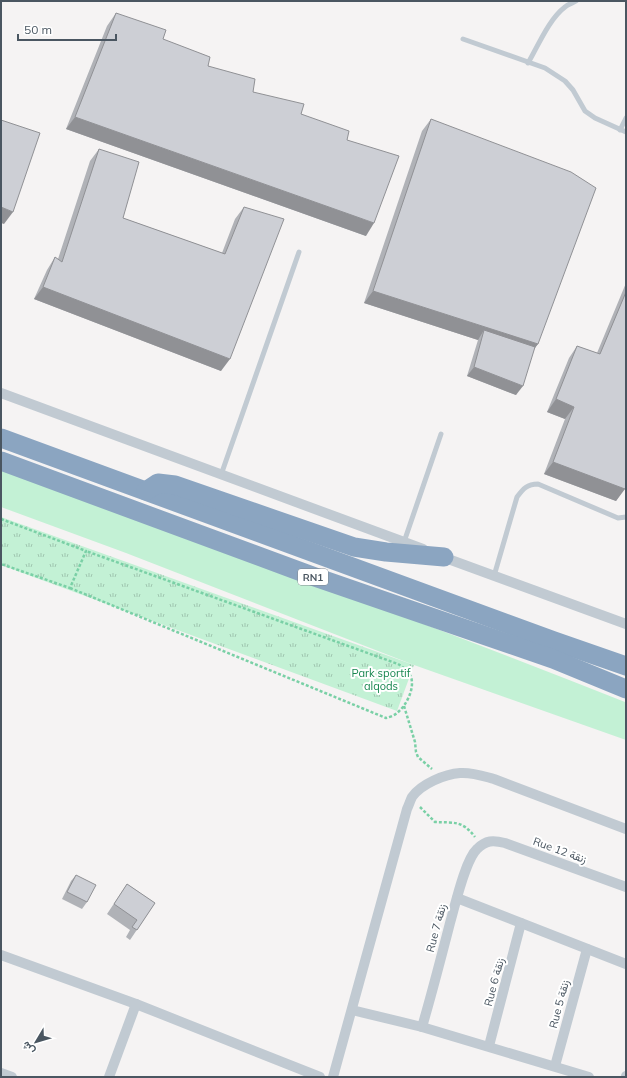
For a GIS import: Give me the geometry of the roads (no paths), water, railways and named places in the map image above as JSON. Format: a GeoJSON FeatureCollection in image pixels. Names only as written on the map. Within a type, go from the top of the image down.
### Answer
{"type":"FeatureCollection","features":[{"type":"Feature","properties":{"kind":"highway","name":"RN1"},"geometry":{"type":"LineString","coordinates":[[1,438],[626,666]]}},
{"type":"Feature","properties":{"kind":"highway","name":"RN1"},"geometry":{"type":"LineString","coordinates":[[1,460],[316,578],[554,659],[626,689]]}},
{"type":"Feature","properties":{"kind":"highway"},"geometry":{"type":"LineString","coordinates":[[146,491],[158,484],[175,485],[354,547],[381,552],[444,557]]}},
{"type":"Feature","properties":{"kind":"highway"},"geometry":{"type":"LineString","coordinates":[[554,659],[584,673],[626,696]]}},
{"type":"Feature","properties":{"kind":"street"},"geometry":{"type":"LineString","coordinates":[[1,393],[626,624]]}},
{"type":"Feature","properties":{"kind":"street"},"geometry":{"type":"LineString","coordinates":[[333,1077],[407,809],[411,798],[423,787],[441,778],[460,773],[475,774],[494,779],[626,829]]}},
{"type":"Feature","properties":{"kind":"street","name":"Rue 12 زنقة"},"geometry":{"type":"LineString","coordinates":[[484,843],[495,841],[505,843],[626,887]]}},
{"type":"Feature","properties":{"kind":"street","name":"Rue 7 زنقة"},"geometry":{"type":"LineString","coordinates":[[422,1027],[457,898],[470,858],[476,849],[484,843]]}},
{"type":"Feature","properties":{"kind":"street"},"geometry":{"type":"LineString","coordinates":[[457,898],[626,964]]}},
{"type":"Feature","properties":{"kind":"street","name":"Rue 6 زنقة"},"geometry":{"type":"LineString","coordinates":[[489,1046],[521,923]]}},
{"type":"Feature","properties":{"kind":"street","name":"Rue 5 زنقة"},"geometry":{"type":"LineString","coordinates":[[555,1066],[587,948]]}},
{"type":"Feature","properties":{"kind":"street"},"geometry":{"type":"LineString","coordinates":[[2,957],[136,1004],[314,1076]]}},
{"type":"Feature","properties":{"kind":"street"},"geometry":{"type":"LineString","coordinates":[[109,1077],[136,1004]]}},
{"type":"Feature","properties":{"kind":"street"},"geometry":{"type":"LineString","coordinates":[[352,1010],[422,1027],[589,1077]]}},
{"type":"Feature","properties":{"kind":"street"},"geometry":{"type":"LineString","coordinates":[[1,1073],[12,1077]]}},
{"type":"Feature","properties":{"kind":"lane"},"geometry":{"type":"LineString","coordinates":[[528,63],[550,24],[565,7],[576,1]]}},
{"type":"Feature","properties":{"kind":"lane"},"geometry":{"type":"LineString","coordinates":[[463,39],[528,63],[546,68],[559,76],[573,90],[584,111],[595,118],[626,132]]}},
{"type":"Feature","properties":{"kind":"lane"},"geometry":{"type":"LineString","coordinates":[[620,130],[626,118]]}},
{"type":"Feature","properties":{"kind":"lane"},"geometry":{"type":"LineString","coordinates":[[221,475],[299,252]]}},
{"type":"Feature","properties":{"kind":"lane"},"geometry":{"type":"LineString","coordinates":[[404,542],[441,434]]}},
{"type":"Feature","properties":{"kind":"lane"},"geometry":{"type":"LineString","coordinates":[[494,576],[517,497],[526,487],[531,484],[538,484],[618,518],[626,517]]}},
{"type":"Feature","properties":{"kind":"park label","name":"Park sportif alqods"},"geometry":{"type":"Point","coordinates":[381,679]}}]}
